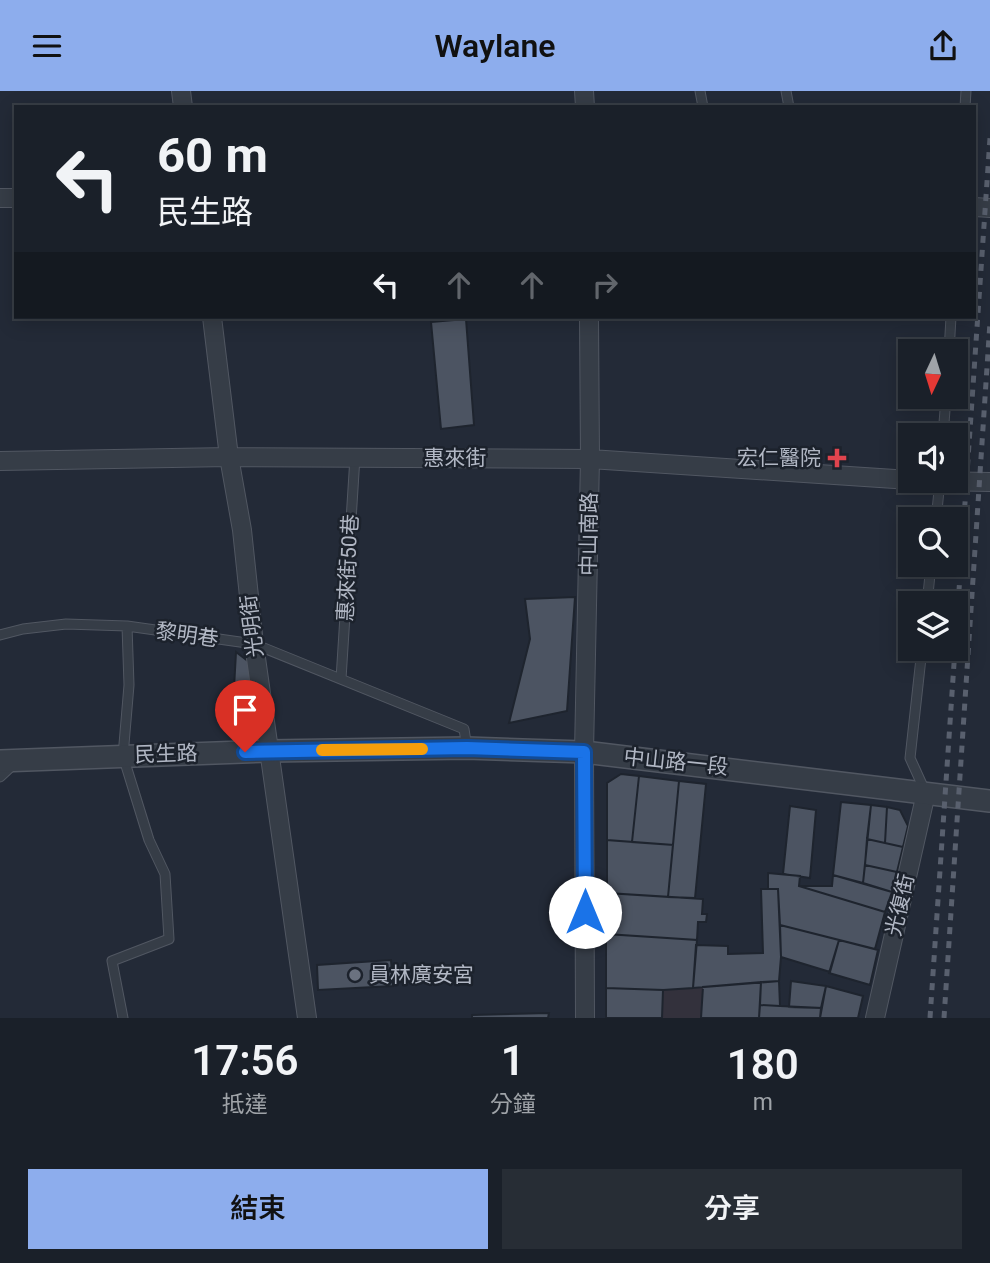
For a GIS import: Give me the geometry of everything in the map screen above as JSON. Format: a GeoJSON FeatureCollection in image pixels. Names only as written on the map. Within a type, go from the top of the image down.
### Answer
{"type":"FeatureCollection","features":[{"type":"Feature","properties":{"kind":"street","name":"光明街"},"geometry":{"type":"LineString","coordinates":[[212,319],[229,457],[242,530],[254,644],[307,1018]]}},
{"type":"Feature","properties":{"kind":"street","name":"中山南路"},"geometry":{"type":"LineString","coordinates":[[584,752],[590,459],[589,319]]}},
{"type":"Feature","properties":{"kind":"street","name":"惠來街"},"geometry":{"type":"LineString","coordinates":[[0,461],[229,457],[590,459],[898,479]]}},
{"type":"Feature","properties":{"kind":"street"},"geometry":{"type":"LineString","coordinates":[[968,482],[990,482]]}},
{"type":"Feature","properties":{"kind":"street","name":"民生路"},"geometry":{"type":"LineString","coordinates":[[9,761],[270,751],[467,748],[584,752]]}},
{"type":"Feature","properties":{"kind":"street","name":"中山路一段"},"geometry":{"type":"LineString","coordinates":[[584,752],[990,800]]}},
{"type":"Feature","properties":{"kind":"street"},"geometry":{"type":"LineString","coordinates":[[584,752],[585,1018]]}},
{"type":"Feature","properties":{"kind":"street","name":"光復街"},"geometry":{"type":"LineString","coordinates":[[875,1018],[926,793]]}},
{"type":"Feature","properties":{"kind":"lane"},"geometry":{"type":"LineString","coordinates":[[950,339],[951,319]]}},
{"type":"Feature","properties":{"kind":"lane","name":"惠來街50巷"},"geometry":{"type":"LineString","coordinates":[[341,679],[355,457]]}},
{"type":"Feature","properties":{"kind":"lane","name":"黎明巷"},"geometry":{"type":"LineString","coordinates":[[0,635],[23,629],[66,624],[127,626],[254,644],[464,729],[467,748]]}},
{"type":"Feature","properties":{"kind":"lane"},"geometry":{"type":"LineString","coordinates":[[123,1018],[112,961],[169,939],[165,874],[149,840],[123,756],[129,685],[127,626]]}},
{"type":"Feature","properties":{"kind":"lane"},"geometry":{"type":"LineString","coordinates":[[921,661],[910,758],[926,793]]}},
{"type":"Feature","properties":{"kind":"lane"},"geometry":{"type":"LineString","coordinates":[[0,777],[9,761]]}},
{"type":"Feature","properties":{"kind":"shaded area"},"geometry":{"type":"Polygon","coordinates":[[[703,987],[701,1018],[662,1018],[663,990],[703,987]]]}},
{"type":"Feature","properties":{"kind":"building"},"geometry":{"type":"Polygon","coordinates":[[[466,319],[474,425],[441,429],[431,322],[466,319]]]}},
{"type":"Feature","properties":{"kind":"building"},"geometry":{"type":"Polygon","coordinates":[[[575,597],[567,711],[509,723],[530,639],[525,599],[575,597]]]}},
{"type":"Feature","properties":{"kind":"building"},"geometry":{"type":"Polygon","coordinates":[[[236,652],[253,665],[251,690],[234,688],[236,652]]]}},
{"type":"Feature","properties":{"kind":"building"},"geometry":{"type":"Polygon","coordinates":[[[621,774],[639,776],[632,842],[607,840],[607,783],[621,774]]]}},
{"type":"Feature","properties":{"kind":"building"},"geometry":{"type":"Polygon","coordinates":[[[639,776],[679,781],[673,845],[632,842],[639,776]]]}},
{"type":"Feature","properties":{"kind":"building"},"geometry":{"type":"Polygon","coordinates":[[[679,781],[706,784],[695,898],[668,897],[679,781]]]}},
{"type":"Feature","properties":{"kind":"building"},"geometry":{"type":"Polygon","coordinates":[[[841,802],[871,805],[863,883],[833,875],[841,802]]]}},
{"type":"Feature","properties":{"kind":"building"},"geometry":{"type":"Polygon","coordinates":[[[871,805],[887,807],[885,843],[867,839],[871,805]]]}},
{"type":"Feature","properties":{"kind":"building"},"geometry":{"type":"Polygon","coordinates":[[[790,806],[816,810],[810,878],[783,874],[790,806]]]}},
{"type":"Feature","properties":{"kind":"building"},"geometry":{"type":"Polygon","coordinates":[[[887,807],[900,810],[908,826],[903,847],[885,843],[887,807]]]}},
{"type":"Feature","properties":{"kind":"building"},"geometry":{"type":"Polygon","coordinates":[[[867,839],[903,847],[897,872],[865,865],[867,839]]]}},
{"type":"Feature","properties":{"kind":"building"},"geometry":{"type":"Polygon","coordinates":[[[607,840],[673,845],[668,897],[607,893],[607,840]]]}},
{"type":"Feature","properties":{"kind":"building"},"geometry":{"type":"Polygon","coordinates":[[[865,865],[897,872],[892,892],[863,883],[865,865]]]}},
{"type":"Feature","properties":{"kind":"building"},"geometry":{"type":"Polygon","coordinates":[[[768,873],[800,876],[799,886],[885,912],[875,949],[780,925],[778,889],[768,889],[768,873]]]}},
{"type":"Feature","properties":{"kind":"building"},"geometry":{"type":"Polygon","coordinates":[[[833,875],[892,892],[885,912],[799,886],[832,886],[833,875]]]}},
{"type":"Feature","properties":{"kind":"building"},"geometry":{"type":"Polygon","coordinates":[[[761,889],[778,889],[781,957],[779,981],[693,988],[696,945],[728,946],[728,954],[763,953],[761,889]]]}},
{"type":"Feature","properties":{"kind":"building"},"geometry":{"type":"Polygon","coordinates":[[[607,893],[703,899],[702,914],[707,914],[706,922],[698,922],[697,940],[606,934],[607,893]]]}},
{"type":"Feature","properties":{"kind":"building"},"geometry":{"type":"Polygon","coordinates":[[[780,925],[839,940],[830,972],[781,957],[780,925]]]}},
{"type":"Feature","properties":{"kind":"building"},"geometry":{"type":"Polygon","coordinates":[[[606,934],[697,940],[693,988],[606,988],[606,934]]]}},
{"type":"Feature","properties":{"kind":"building"},"geometry":{"type":"Polygon","coordinates":[[[839,940],[878,950],[870,985],[829,973],[839,940]]]}},
{"type":"Feature","properties":{"kind":"building","name":"員林廣安宮"},"geometry":{"type":"Polygon","coordinates":[[[391,960],[393,986],[318,990],[317,965],[391,960]]]}},
{"type":"Feature","properties":{"kind":"building"},"geometry":{"type":"Polygon","coordinates":[[[779,981],[780,1006],[760,1005],[761,982],[779,981]]]}},
{"type":"Feature","properties":{"kind":"building"},"geometry":{"type":"Polygon","coordinates":[[[791,981],[826,986],[821,1008],[789,1007],[791,981]]]}},
{"type":"Feature","properties":{"kind":"building"},"geometry":{"type":"Polygon","coordinates":[[[761,982],[759,1018],[701,1018],[703,987],[761,982]]]}},
{"type":"Feature","properties":{"kind":"building"},"geometry":{"type":"Polygon","coordinates":[[[826,986],[863,996],[858,1018],[820,1018],[826,986]]]}},
{"type":"Feature","properties":{"kind":"building"},"geometry":{"type":"Polygon","coordinates":[[[606,988],[663,990],[662,1018],[606,1018],[606,988]]]}},
{"type":"Feature","properties":{"kind":"building"},"geometry":{"type":"Polygon","coordinates":[[[760,1005],[821,1008],[820,1018],[759,1018],[760,1005]]]}},
{"type":"Feature","properties":{"kind":"building"},"geometry":{"type":"Polygon","coordinates":[[[549,1013],[548,1018],[472,1018],[472,1015],[549,1013]]]}},
{"type":"Feature","properties":{"kind":"railway"},"geometry":{"type":"LineString","coordinates":[[959,591],[990,138]]}},
{"type":"Feature","properties":{"kind":"railway"},"geometry":{"type":"LineString","coordinates":[[944,1018],[990,322]]}},
{"type":"Feature","properties":{"kind":"railway"},"geometry":{"type":"LineString","coordinates":[[930,1018],[954,661]]}},
{"type":"Feature","properties":{"kind":"slow traffic"},"geometry":{"type":"LineString","coordinates":[[322,750],[422,749]]}},
{"type":"Feature","properties":{"kind":"place","name":"宏仁醫院"},"geometry":{"type":"Point","coordinates":[837,458]}},
{"type":"Feature","properties":{"kind":"place","name":"員林廣安宮"},"geometry":{"type":"Point","coordinates":[355,975]}},
{"type":"Feature","properties":{"kind":"route"},"geometry":{"type":"LineString","coordinates":[[245,752],[467,748],[584,752],[585,912]]}}]}
